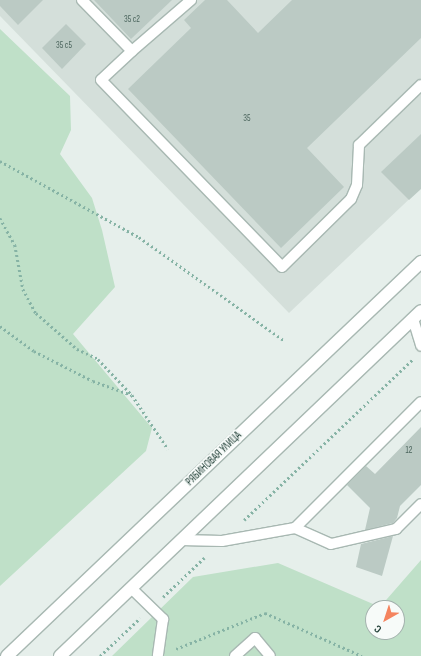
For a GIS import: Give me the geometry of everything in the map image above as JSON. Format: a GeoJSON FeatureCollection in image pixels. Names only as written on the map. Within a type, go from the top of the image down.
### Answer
{"type":"FeatureCollection","features":[{"type":"Feature","properties":{"kind":"main road","name":"РЯБИНОВАЯ УЛИЦА"},"geometry":{"type":"LineString","coordinates":[[7,656],[421,262]]}},
{"type":"Feature","properties":{"kind":"main road"},"geometry":{"type":"LineString","coordinates":[[60,656],[417,315]]}},
{"type":"Feature","properties":{"kind":"lane"},"geometry":{"type":"LineString","coordinates":[[82,0],[132,51]]}},
{"type":"Feature","properties":{"kind":"lane"},"geometry":{"type":"LineString","coordinates":[[191,0],[101,80],[282,267],[351,200],[357,185],[359,145],[421,85]]}},
{"type":"Feature","properties":{"kind":"lane"},"geometry":{"type":"LineString","coordinates":[[417,315],[421,346]]}},
{"type":"Feature","properties":{"kind":"lane"},"geometry":{"type":"LineString","coordinates":[[181,540],[222,541],[295,528],[419,408]]}},
{"type":"Feature","properties":{"kind":"lane"},"geometry":{"type":"LineString","coordinates":[[295,528],[331,544],[396,529],[421,504]]}},
{"type":"Feature","properties":{"kind":"lane"},"geometry":{"type":"LineString","coordinates":[[131,588],[163,619],[158,656]]}},
{"type":"Feature","properties":{"kind":"lane"},"geometry":{"type":"LineString","coordinates":[[235,656],[255,638],[270,656]]}},
{"type":"Feature","properties":{"kind":"path"},"geometry":{"type":"LineString","coordinates":[[0,161],[139,237],[286,341]]}},
{"type":"Feature","properties":{"kind":"path"},"geometry":{"type":"LineString","coordinates":[[0,218],[15,245],[23,289],[36,313],[77,349],[98,359],[132,395],[168,449]]}},
{"type":"Feature","properties":{"kind":"path"},"geometry":{"type":"LineString","coordinates":[[0,326],[34,351],[93,380],[132,395]]}},
{"type":"Feature","properties":{"kind":"path"},"geometry":{"type":"LineString","coordinates":[[100,656],[416,357]]}},
{"type":"Feature","properties":{"kind":"shaded area"},"geometry":{"type":"Polygon","coordinates":[[[0,0],[421,0],[421,188],[289,313],[0,16],[0,0]]]}},
{"type":"Feature","properties":{"kind":"green space"},"geometry":{"type":"Polygon","coordinates":[[[0,29],[70,96],[71,130],[60,154],[92,198],[102,230],[115,287],[73,334],[152,428],[146,451],[0,586],[0,29]]]}},
{"type":"Feature","properties":{"kind":"green space"},"geometry":{"type":"Polygon","coordinates":[[[421,560],[421,656],[112,656],[193,577],[278,563],[365,601],[365,640],[405,640],[405,600],[386,600],[421,560]]]}},
{"type":"Feature","properties":{"kind":"building"},"geometry":{"type":"Polygon","coordinates":[[[0,0],[43,0],[18,25],[0,6],[0,0]]]}},
{"type":"Feature","properties":{"kind":"building"},"geometry":{"type":"Polygon","coordinates":[[[94,0],[172,0],[131,39],[94,0]]]}},
{"type":"Feature","properties":{"kind":"building"},"geometry":{"type":"Polygon","coordinates":[[[205,0],[227,0],[258,33],[292,0],[421,0],[421,38],[307,148],[344,187],[281,248],[128,89],[191,28],[184,20],[205,0]]]}},
{"type":"Feature","properties":{"kind":"building"},"geometry":{"type":"Polygon","coordinates":[[[66,24],[86,44],[62,69],[42,48],[66,24]]]}},
{"type":"Feature","properties":{"kind":"building"},"geometry":{"type":"Polygon","coordinates":[[[421,134],[421,189],[409,200],[381,172],[421,134]]]}},
{"type":"Feature","properties":{"kind":"building"},"geometry":{"type":"Polygon","coordinates":[[[421,427],[421,485],[400,506],[397,518],[393,523],[365,530],[370,508],[347,485],[366,466],[375,474],[421,427]]]}},
{"type":"Feature","properties":{"kind":"building"},"geometry":{"type":"Polygon","coordinates":[[[393,536],[382,576],[356,567],[361,544],[393,536]]]}}]}
